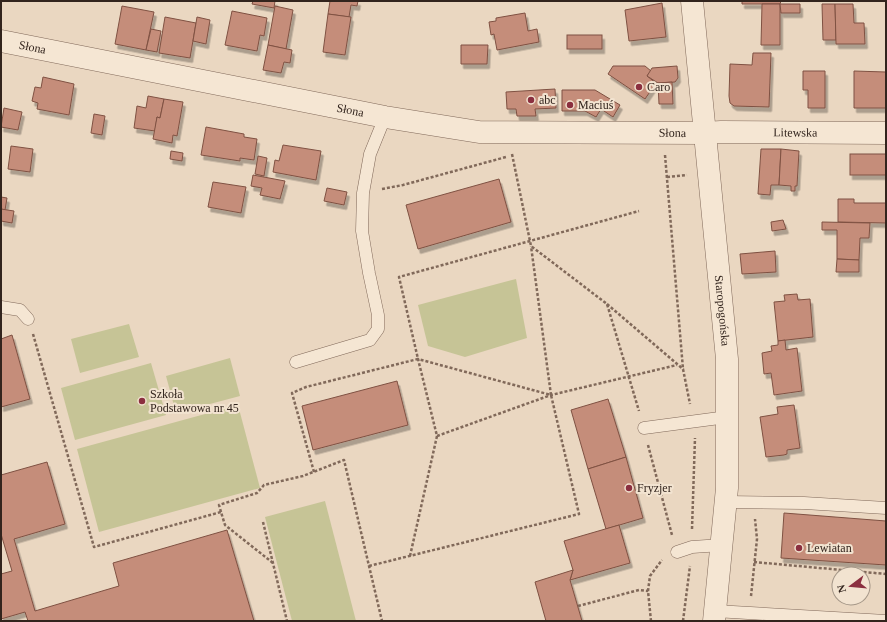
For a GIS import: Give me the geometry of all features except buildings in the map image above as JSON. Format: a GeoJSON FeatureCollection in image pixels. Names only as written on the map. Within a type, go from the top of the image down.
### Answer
{"type":"FeatureCollection","features":[{"type":"Feature","properties":{"kind":"street","name":"Staropogońska"},"geometry":{"type":"LineString","coordinates":[[692,1],[728,359],[726,502],[714,616]]}},
{"type":"Feature","properties":{"kind":"street","name":"Słona"},"geometry":{"type":"LineString","coordinates":[[1,41],[385,117],[479,132],[705,133]]}},
{"type":"Feature","properties":{"kind":"street","name":"Litewska"},"geometry":{"type":"LineString","coordinates":[[705,133],[886,134]]}},
{"type":"Feature","properties":{"kind":"lane"},"geometry":{"type":"LineString","coordinates":[[296,362],[370,340],[378,330],[378,315],[368,273],[362,231],[363,192],[370,154],[385,117]]}},
{"type":"Feature","properties":{"kind":"lane"},"geometry":{"type":"LineString","coordinates":[[1,307],[20,310],[28,318]]}},
{"type":"Feature","properties":{"kind":"lane"},"geometry":{"type":"LineString","coordinates":[[644,428],[727,417]]}},
{"type":"Feature","properties":{"kind":"lane"},"geometry":{"type":"LineString","coordinates":[[726,502],[804,503],[886,508]]}},
{"type":"Feature","properties":{"kind":"lane"},"geometry":{"type":"LineString","coordinates":[[677,552],[692,547],[722,545]]}},
{"type":"Feature","properties":{"kind":"lane"},"geometry":{"type":"LineString","coordinates":[[714,616],[749,614],[886,621]]}},
{"type":"Feature","properties":{"kind":"path"},"geometry":{"type":"LineString","coordinates":[[664,133],[683,370],[694,422],[696,445],[692,547],[683,621]]}},
{"type":"Feature","properties":{"kind":"path"},"geometry":{"type":"LineString","coordinates":[[369,566],[579,514],[551,395],[531,246],[511,149]]}},
{"type":"Feature","properties":{"kind":"path"},"geometry":{"type":"LineString","coordinates":[[363,192],[404,185],[512,155]]}},
{"type":"Feature","properties":{"kind":"path"},"geometry":{"type":"LineString","coordinates":[[410,556],[437,436],[399,277],[639,211]]}},
{"type":"Feature","properties":{"kind":"path"},"geometry":{"type":"LineString","coordinates":[[531,246],[607,304],[683,370]]}},
{"type":"Feature","properties":{"kind":"path"},"geometry":{"type":"LineString","coordinates":[[607,304],[644,428],[677,552],[662,559],[650,576],[648,591],[650,621]]}},
{"type":"Feature","properties":{"kind":"path"},"geometry":{"type":"LineString","coordinates":[[28,318],[94,547],[221,512]]}},
{"type":"Feature","properties":{"kind":"path"},"geometry":{"type":"LineString","coordinates":[[314,472],[292,393],[306,387],[418,358],[551,395]]}},
{"type":"Feature","properties":{"kind":"path"},"geometry":{"type":"LineString","coordinates":[[437,436],[551,395],[678,365]]}},
{"type":"Feature","properties":{"kind":"path"},"geometry":{"type":"LineString","coordinates":[[273,563],[225,525],[218,505],[257,493],[264,485],[314,472],[344,460],[382,621]]}},
{"type":"Feature","properties":{"kind":"path"},"geometry":{"type":"LineString","coordinates":[[749,614],[757,539],[754,502]]}},
{"type":"Feature","properties":{"kind":"path"},"geometry":{"type":"LineString","coordinates":[[263,522],[287,621]]}},
{"type":"Feature","properties":{"kind":"path"},"geometry":{"type":"LineString","coordinates":[[754,562],[886,574]]}},
{"type":"Feature","properties":{"kind":"path"},"geometry":{"type":"LineString","coordinates":[[578,606],[639,590],[648,591]]}},
{"type":"Feature","properties":{"kind":"shaded area"},"geometry":{"type":"Polygon","coordinates":[[[516,279],[527,338],[465,357],[428,346],[418,305],[516,279]]]}},
{"type":"Feature","properties":{"kind":"shaded area"},"geometry":{"type":"Polygon","coordinates":[[[129,324],[139,357],[80,373],[71,339],[129,324]]]}},
{"type":"Feature","properties":{"kind":"shaded area"},"geometry":{"type":"Polygon","coordinates":[[[230,358],[240,396],[176,413],[166,376],[230,358]]]}},
{"type":"Feature","properties":{"kind":"shaded area"},"geometry":{"type":"Polygon","coordinates":[[[151,363],[166,415],[75,440],[61,388],[151,363]]]}},
{"type":"Feature","properties":{"kind":"shaded area"},"geometry":{"type":"Polygon","coordinates":[[[238,405],[260,488],[99,532],[77,449],[238,405]]]}},
{"type":"Feature","properties":{"kind":"shaded area"},"geometry":{"type":"Polygon","coordinates":[[[325,501],[356,621],[292,621],[265,517],[325,501]]]}},
{"type":"Feature","properties":{"kind":"place","name":"Caro"},"geometry":{"type":"Point","coordinates":[639,87]}},
{"type":"Feature","properties":{"kind":"place","name":"abc"},"geometry":{"type":"Point","coordinates":[531,100]}},
{"type":"Feature","properties":{"kind":"place","name":"Maciuś"},"geometry":{"type":"Point","coordinates":[570,105]}},
{"type":"Feature","properties":{"kind":"place","name":"Szkoła Podstawowa nr 45"},"geometry":{"type":"Point","coordinates":[142,401]}},
{"type":"Feature","properties":{"kind":"place","name":"Fryzjer"},"geometry":{"type":"Point","coordinates":[629,488]}},
{"type":"Feature","properties":{"kind":"place","name":"Lewiatan"},"geometry":{"type":"Point","coordinates":[799,548]}}]}
